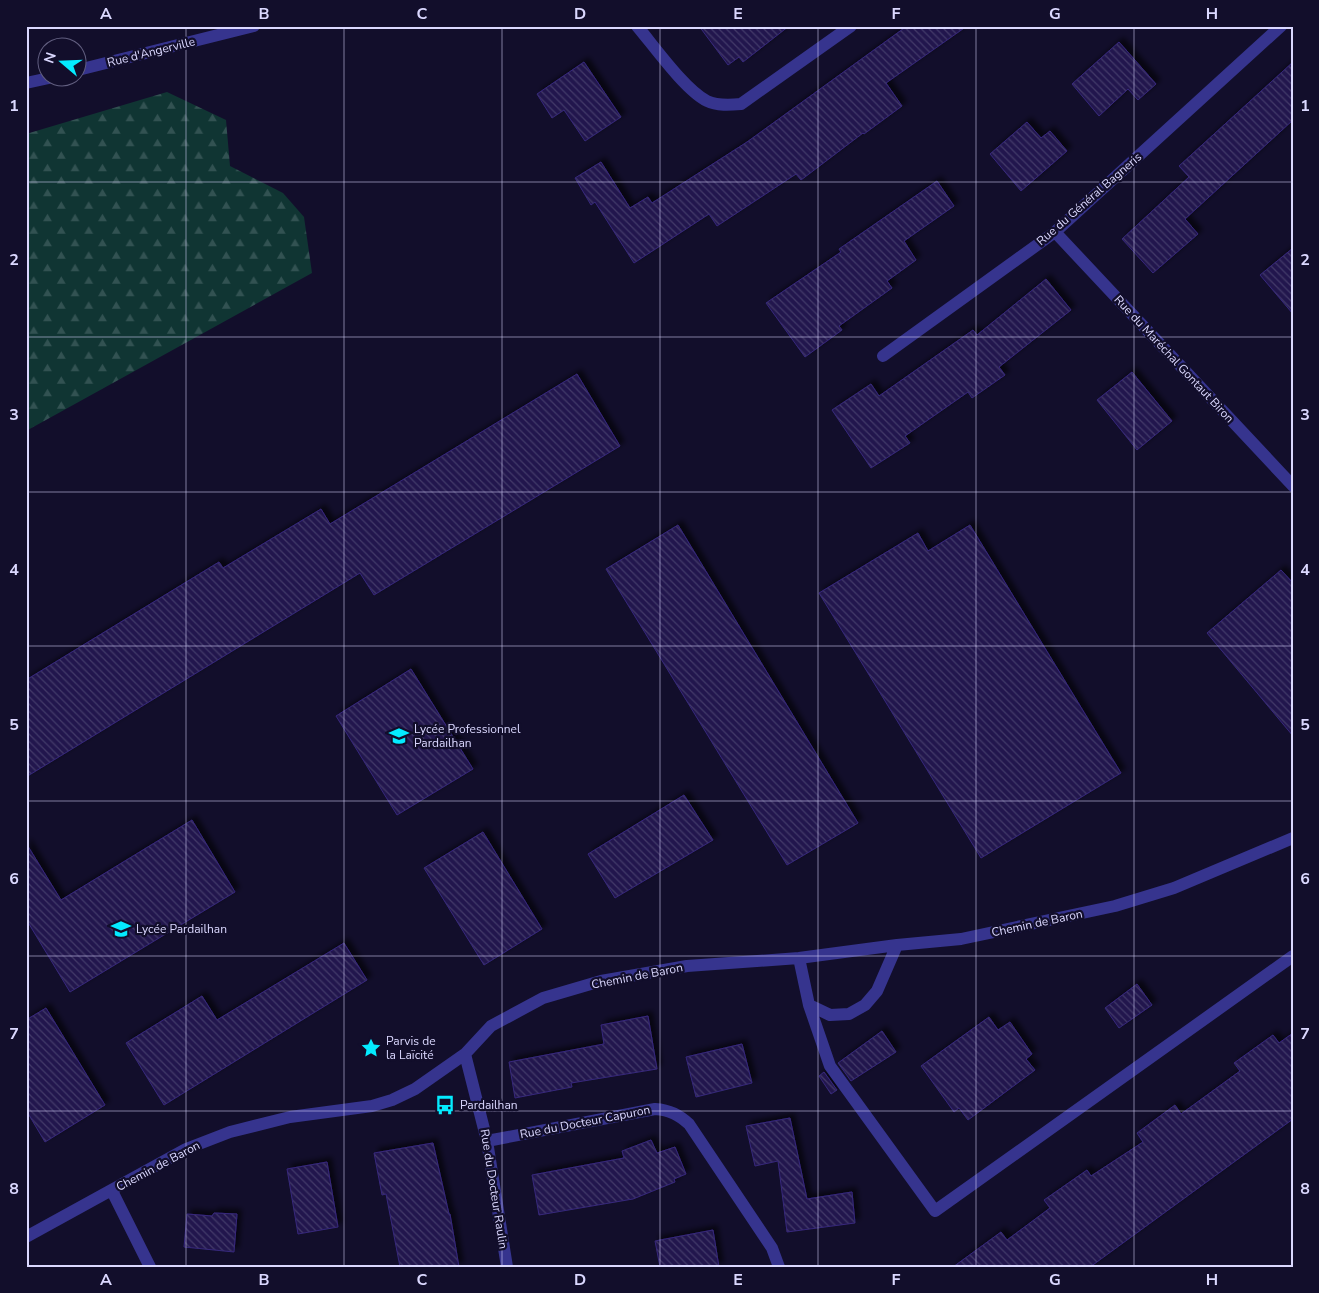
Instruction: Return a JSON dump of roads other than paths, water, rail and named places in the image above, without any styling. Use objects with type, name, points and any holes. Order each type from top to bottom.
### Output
[{"type":"street","name":"Rue d'Angerville","points":[[88,68],[254,26]]},
{"type":"street","points":[[637,26],[692,91],[708,102],[727,106],[742,104],[851,26]]},
{"type":"street","name":"Rue du Général Bagneris","points":[[883,356],[1055,232],[1281,26]]},
{"type":"street","name":"Rue du Maréchal Gontaut Biron","points":[[1055,232],[1293,486]]},
{"type":"street","name":"Chemin de Baron","points":[[26,1236],[186,1149],[230,1132],[290,1117],[372,1106],[392,1100],[415,1088],[465,1054],[490,1026],[543,998],[601,981],[687,966],[799,958],[897,945],[961,940],[1114,906],[1174,888],[1293,838]]},
{"type":"street","points":[[809,1005],[830,1015],[849,1014],[865,1006],[877,991],[897,945]]},
{"type":"street","points":[[799,958],[809,1005],[830,1066],[935,1211],[1293,956]]},
{"type":"street","name":"Rue du Docteur Raulin","points":[[465,1054],[487,1141],[507,1267]]},
{"type":"street","name":"Rue du Docteur Capuron","points":[[487,1141],[656,1109],[668,1110],[681,1116],[689,1124],[772,1248],[779,1267]]},
{"type":"street","points":[[112,1190],[150,1267]]},
{"type":"place","name":"Lycée Professionnel Pardailhan","points":[[399,736]]},
{"type":"place","name":"Lycée Pardailhan","points":[[121,929]]},
{"type":"place","name":"Parvis de la Laïcité","points":[[371,1048]]},
{"type":"place","name":"Pardailhan","points":[[445,1105]]}]
